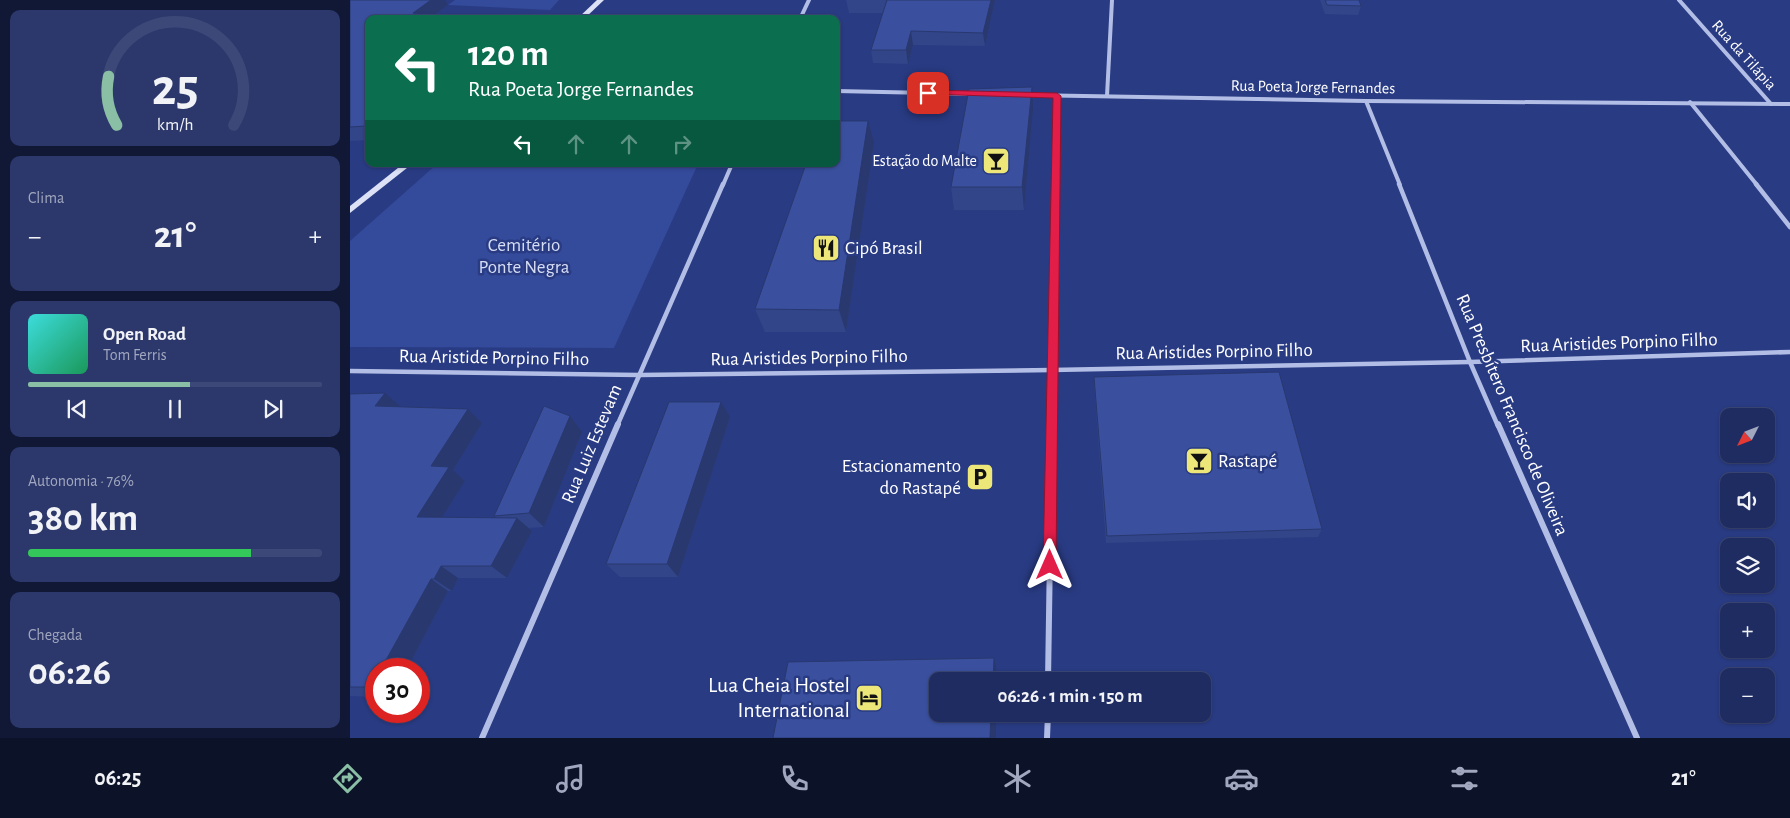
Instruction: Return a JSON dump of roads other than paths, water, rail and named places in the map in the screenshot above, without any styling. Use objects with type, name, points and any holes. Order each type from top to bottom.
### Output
[{"type":"main road","points":[[584,15],[601,0]]},
{"type":"main road","points":[[350,210],[404,167]]},
{"type":"street","points":[[802,15],[809,0]]},
{"type":"street","points":[[1107,96],[1112,0]]},
{"type":"street","name":"Rua da Tilápia","points":[[1679,0],[1771,104]]},
{"type":"street","points":[[840,90],[980,94]]},
{"type":"street","name":"Rua Poeta Jorge Fernandes","points":[[1019,95],[1366,101],[1790,104]]},
{"type":"street","points":[[1048,672],[1057,96]]},
{"type":"street","name":"Rua Presbítero Francisco de Oliveira","points":[[1366,101],[1470,362],[1637,738]]},
{"type":"street","points":[[1690,102],[1790,227]]},
{"type":"street","name":"Rua Luiz Estevam","points":[[482,738],[638,375],[731,167]]},
{"type":"street","name":"Rua Aristides Porpino Filho","points":[[638,375],[1470,362],[1790,352]]},
{"type":"street","name":"Rua Aristide Porpino Filho","points":[[350,371],[638,375]]},
{"type":"street","points":[[1048,722],[1048,738]]},
{"type":"place","name":"Estação do Malte","points":[[996,161]]},
{"type":"place","name":"Cipó Brasil","points":[[826,248]]},
{"type":"place","name":"Rastapé","points":[[1199,461]]},
{"type":"place","name":"Estacionamento do Rastapé","points":[[980,477]]},
{"type":"place","name":"Lua Cheia Hostel International","points":[[869,698]]},
{"type":"park label","name":"Cemitério Ponte Negra","points":[[524,256]]}]
